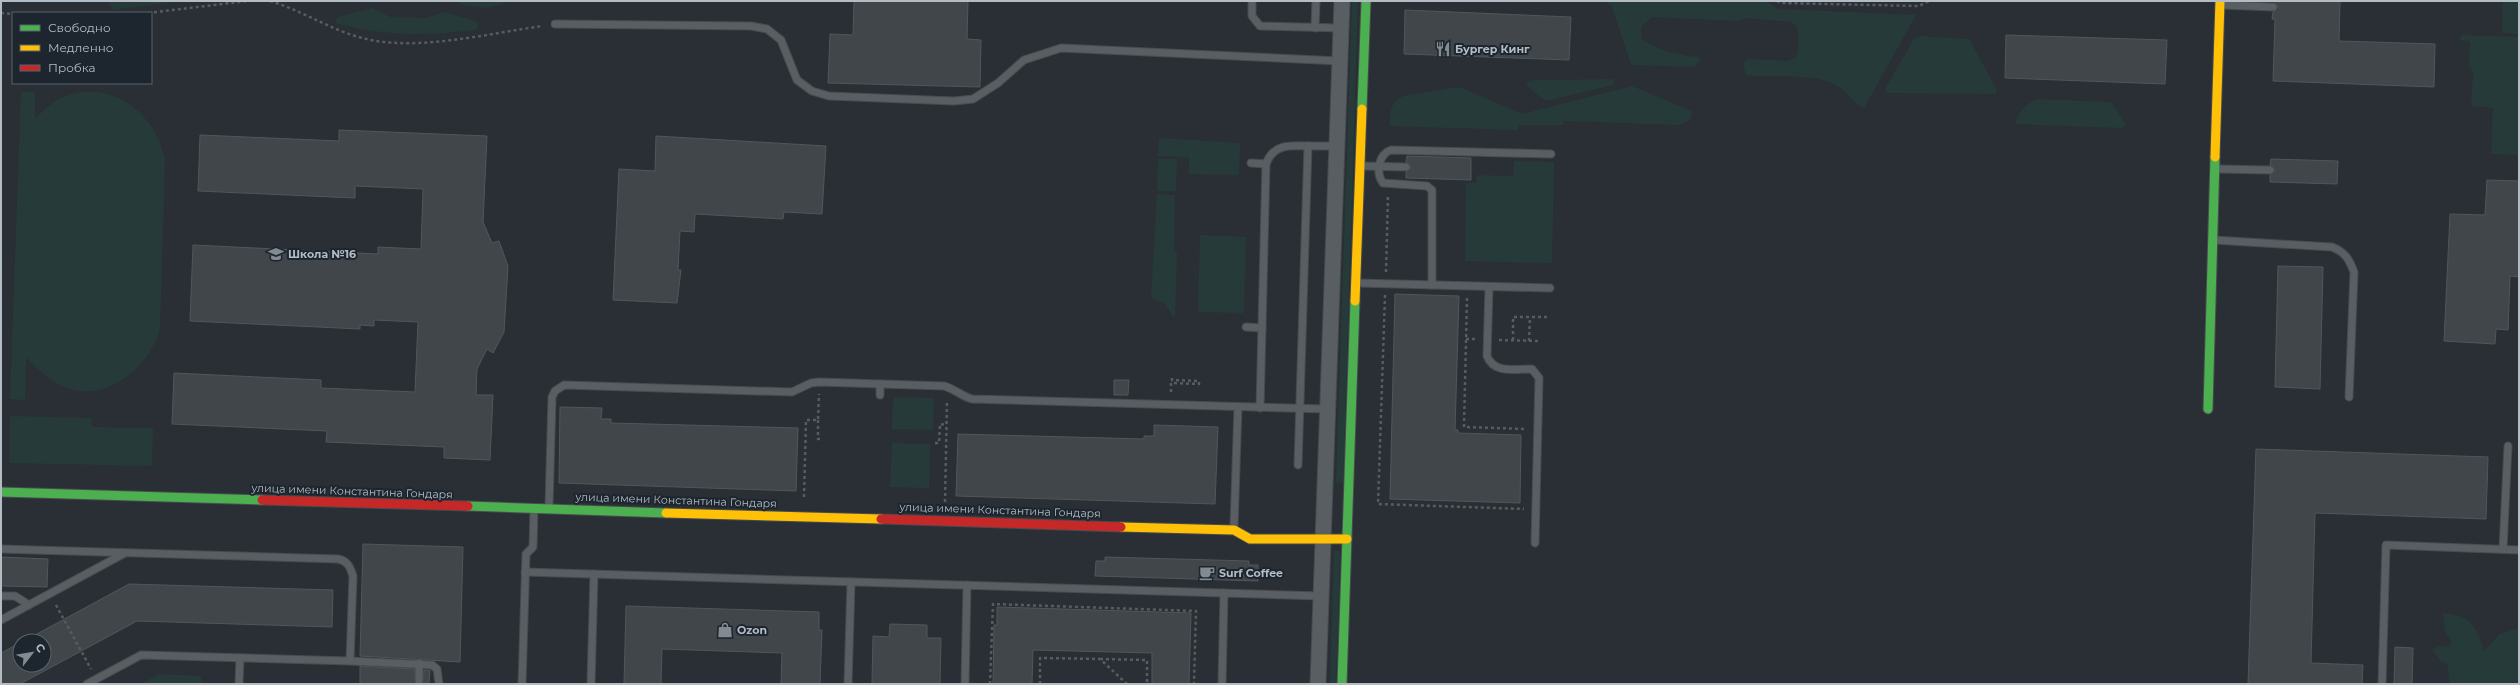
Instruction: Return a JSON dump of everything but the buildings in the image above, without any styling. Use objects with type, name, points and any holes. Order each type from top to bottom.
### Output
[{"type":"street","points":[[1318,684],[1342,1]]},
{"type":"street","points":[[1342,684],[1366,1]]},
{"type":"street","points":[[2208,409],[2220,3]]},
{"type":"street","name":"улица имени Константина Гондаря","points":[[1,492],[1234,530],[1243,537],[1250,539],[1347,539]]},
{"type":"lane","points":[[1252,1],[1252,16],[1260,26],[1341,28]]},
{"type":"lane","points":[[1315,28],[1316,1]]},
{"type":"lane","points":[[2220,3],[2273,7]]},
{"type":"lane","points":[[555,24],[751,26],[767,29],[780,40],[797,80],[812,91],[829,96],[954,101],[973,99],[998,83],[1024,60],[1061,48],[1340,61]]},
{"type":"lane","points":[[1260,408],[1266,164],[1269,155],[1286,145],[1337,146]]},
{"type":"lane","points":[[1298,465],[1308,146]]},
{"type":"lane","points":[[1432,286],[1432,190],[1427,186],[1388,185],[1380,179],[1380,157],[1391,150],[1551,154]]},
{"type":"lane","points":[[1251,163],[1266,164]]},
{"type":"lane","points":[[1361,166],[1406,167]]},
{"type":"lane","points":[[2215,169],[2270,170]]},
{"type":"lane","points":[[2213,240],[2332,247],[2343,252],[2350,261],[2354,272],[2349,397]]},
{"type":"lane","points":[[1356,283],[1550,288]]},
{"type":"lane","points":[[1488,287],[1487,356],[1492,365],[1497,368],[1532,369],[1539,378],[1535,543]]},
{"type":"lane","points":[[1246,327],[1262,328]]},
{"type":"lane","points":[[549,508],[552,397],[559,387],[792,392],[811,383],[819,382],[948,387],[972,399],[1327,409]]},
{"type":"lane","points":[[880,384],[880,395]]},
{"type":"lane","points":[[1234,530],[1238,407]]},
{"type":"lane","points":[[2503,549],[2508,446]]},
{"type":"lane","points":[[522,684],[526,554],[533,547],[534,508]]},
{"type":"lane","points":[[2382,684],[2386,545],[2519,550]]},
{"type":"lane","points":[[1,549],[344,560],[350,566],[353,576],[350,661]]},
{"type":"lane","points":[[1,620],[126,553]]},
{"type":"lane","points":[[525,572],[1321,596]]},
{"type":"lane","points":[[591,684],[594,574]]},
{"type":"lane","points":[[848,684],[851,582]]},
{"type":"lane","points":[[965,684],[967,585]]},
{"type":"lane","points":[[1222,684],[1224,593]]},
{"type":"lane","points":[[1,596],[14,596],[30,605]]},
{"type":"lane","points":[[87,684],[141,655],[419,663],[432,665],[437,669],[438,684]]},
{"type":"lane","points":[[239,684],[240,658]]},
{"type":"lane","points":[[419,663],[419,680]]},
{"type":"path","points":[[152,13],[247,1]]},
{"type":"path","points":[[270,1],[330,28],[376,41],[426,42],[555,24]]},
{"type":"path","points":[[1777,1],[1781,3],[1919,6],[1929,1]]},
{"type":"path","points":[[1,13],[12,14]]},
{"type":"path","points":[[1388,185],[1378,504],[1524,509],[1524,502]]},
{"type":"path","points":[[1467,293],[1464,427],[1526,429],[1526,436]]},
{"type":"path","points":[[1513,340],[1513,317],[1547,318]]},
{"type":"path","points":[[1530,317],[1530,341]]},
{"type":"path","points":[[1466,339],[1540,341]]},
{"type":"path","points":[[1172,378],[1172,380],[1199,381],[1199,384],[1172,383]]},
{"type":"path","points":[[819,382],[818,439],[821,439]]},
{"type":"path","points":[[944,521],[948,387]]},
{"type":"path","points":[[804,516],[806,420],[818,420]]},
{"type":"path","points":[[935,443],[939,443],[940,424],[947,425]]},
{"type":"path","points":[[50,594],[96,679]]},
{"type":"path","points":[[990,684],[993,604],[1196,611],[1194,684]]},
{"type":"path","points":[[1040,684],[1040,658],[1147,660],[1147,684]]},
{"type":"path","points":[[1100,659],[1127,684]]},
{"type":"shaded area","points":[[110,1],[182,1],[113,10],[109,3]]},
{"type":"shaded area","points":[[460,1],[512,1],[487,8],[458,4]]},
{"type":"shaded area","points":[[1352,1],[1358,1],[1343,483],[1336,482]]},
{"type":"shaded area","points":[[1608,1],[1766,1],[1778,9],[1916,15],[1864,108],[1837,86],[1823,80],[1801,77],[1746,75],[1743,64],[1747,59],[1788,61],[1795,58],[1798,52],[1798,29],[1792,22],[1745,18],[1739,21],[1652,17],[1641,27],[1641,38],[1660,49],[1676,54],[1699,57],[1700,60],[1695,67],[1631,65],[1611,4],[1607,4]]},
{"type":"shaded area","points":[[2503,1],[2519,1],[2519,34],[2502,33]]},
{"type":"shaded area","points":[[372,8],[390,17],[425,18],[445,12],[478,22],[477,29],[458,32],[406,34],[372,31],[335,23],[337,17]]},
{"type":"shaded area","points":[[2461,35],[2519,37],[2519,155],[2491,154],[2493,108],[2471,106],[2473,73],[2469,66],[2470,41],[2460,40]]},
{"type":"shaded area","points":[[1920,36],[1969,39],[1997,90],[1995,94],[1887,93],[1885,89],[1914,39]]},
{"type":"shaded area","points":[[1614,79],[1614,85],[1549,100],[1544,100],[1526,85],[1529,81],[1534,80]]},
{"type":"shaded area","points":[[1632,86],[1691,111],[1691,118],[1679,125],[1564,121],[1563,125],[1519,125],[1518,130],[1390,126],[1391,109],[1395,102],[1403,96],[1459,87],[1522,114]]},
{"type":"shaded area","points":[[21,92],[35,92],[35,119],[50,105],[61,98],[79,93],[96,92],[113,96],[128,103],[141,114],[152,127],[160,143],[165,160],[160,328],[148,355],[138,367],[127,377],[114,385],[100,390],[85,391],[70,389],[63,386],[51,380],[26,357],[25,400],[10,399]]},
{"type":"shaded area","points":[[2037,99],[2111,102],[2126,124],[2123,128],[2015,124],[2023,109]]},
{"type":"shaded area","points":[[1159,138],[1240,143],[1239,175],[1189,174],[1189,157],[1158,156]]},
{"type":"shaded area","points":[[1158,159],[1177,159],[1176,191],[1157,191]]},
{"type":"shaded area","points":[[1514,161],[1554,162],[1552,263],[1465,261],[1466,183],[1476,183],[1477,175],[1513,176]]},
{"type":"shaded area","points":[[1157,194],[1175,195],[1174,251],[1177,252],[1175,319],[1165,304],[1151,298]]},
{"type":"shaded area","points":[[1200,235],[1246,237],[1244,313],[1198,312]]},
{"type":"shaded area","points":[[893,397],[934,398],[933,430],[892,429]]},
{"type":"shaded area","points":[[10,416],[91,418],[92,427],[153,428],[152,466],[9,463]]},
{"type":"shaded area","points":[[892,443],[930,444],[929,488],[890,487]]},
{"type":"shaded area","points":[[1334,550],[1340,551],[1336,684],[1330,684]]},
{"type":"shaded area","points":[[2443,613],[2452,614],[2466,619],[2471,623],[2475,628],[2484,651],[2500,634],[2519,628],[2519,684],[2450,684],[2447,664],[2441,661],[2432,650],[2439,646],[2448,647],[2452,642],[2445,631]]},
{"type":"shaded area","points":[[159,674],[201,676],[201,684],[141,684]]},
{"type":"traffic: fast","points":[[1362,109],[1366,1]]},
{"type":"traffic: fast","points":[[2208,409],[2215,157]]},
{"type":"traffic: fast","points":[[1342,684],[1355,301]]},
{"type":"traffic: fast","points":[[1,492],[262,500]]},
{"type":"traffic: fast","points":[[468,506],[666,513]]},
{"type":"traffic: slow","points":[[2215,157],[2220,1]]},
{"type":"traffic: slow","points":[[1355,301],[1362,109]]},
{"type":"traffic: slow","points":[[666,513],[881,519]]},
{"type":"traffic: slow","points":[[1121,527],[1234,530],[1250,539],[1347,539]]},
{"type":"traffic: jam","points":[[262,500],[468,506]]},
{"type":"traffic: jam","points":[[881,519],[1121,527]]},
{"type":"place","name":"Бургер Кинг","points":[[1443,49]]},
{"type":"place","name":"Школа №16","points":[[276,254]]},
{"type":"place","name":"Surf Coffee","points":[[1207,573]]},
{"type":"place","name":"Ozon","points":[[725,630]]}]
